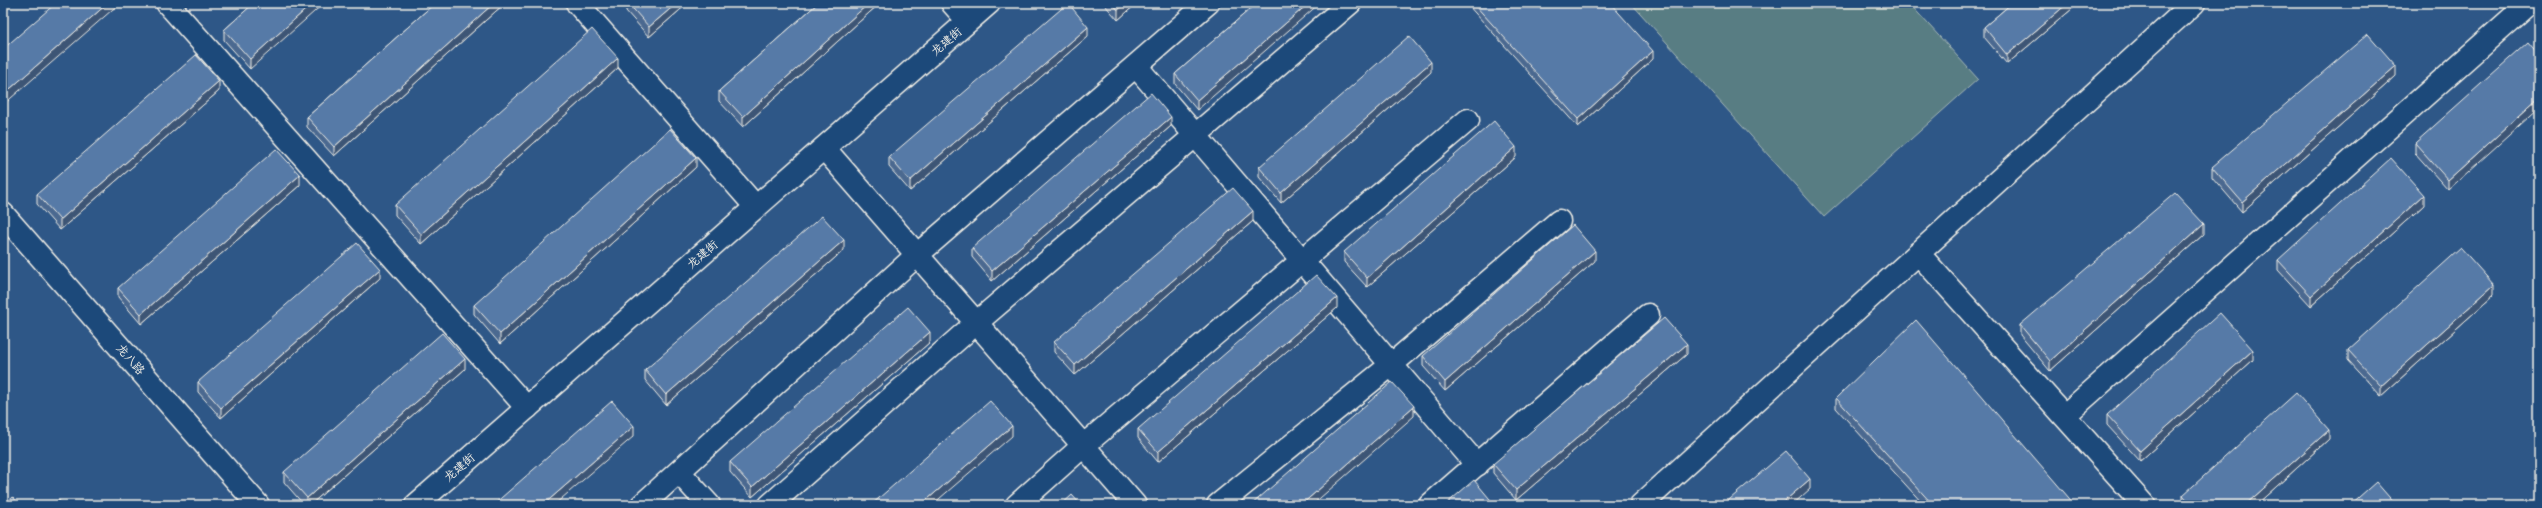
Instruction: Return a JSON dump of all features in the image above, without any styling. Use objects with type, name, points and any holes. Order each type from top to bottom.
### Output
[{"type":"street","points":[[167,3],[527,408]]},
{"type":"street","points":[[578,3],[756,207]]},
{"type":"street","points":[[952,3],[968,21]]},
{"type":"street","name":"龙建街","points":[[416,505],[989,3]]},
{"type":"street","points":[[642,505],[917,255],[1208,3]]},
{"type":"street","points":[[770,505],[976,323],[1350,3]]},
{"type":"street","points":[[1641,505],[2194,3]]},
{"type":"street","points":[[2064,416],[2529,3]]},
{"type":"street","points":[[1136,66],[1477,465]]},
{"type":"street","points":[[1017,505],[1083,446],[1468,120]]},
{"type":"street","points":[[824,148],[1135,505]]},
{"type":"street","name":"龙八路","points":[[3,214],[258,505]]},
{"type":"street","points":[[1218,505],[1391,365],[1559,221]]},
{"type":"street","points":[[1918,253],[2144,505]]},
{"type":"street","points":[[1430,505],[1648,315]]},
{"type":"street","points":[[679,472],[708,505]]},
{"type":"green space","points":[[1631,3],[1909,3],[1978,79],[1824,217]]},
{"type":"building","points":[[56,3],[108,3],[3,95],[3,49]]},
{"type":"building","points":[[254,3],[313,3],[250,59],[224,30]]},
{"type":"building","points":[[435,3],[494,3],[334,147],[307,117]]},
{"type":"building","points":[[628,3],[677,3],[649,27]]},
{"type":"building","points":[[818,3],[869,3],[743,117],[719,91]]},
{"type":"building","points":[[1068,3],[1088,27],[910,181],[889,157]]},
{"type":"building","points":[[1112,3],[1126,3],[1118,10]]},
{"type":"building","points":[[1257,3],[1309,3],[1197,100],[1175,74]]},
{"type":"building","points":[[1473,3],[1610,3],[1653,51],[1578,119]]},
{"type":"building","points":[[2012,3],[2068,3],[2007,55],[1984,27]]},
{"type":"building","points":[[592,29],[618,58],[421,234],[395,205]]},
{"type":"building","points":[[2368,34],[2396,66],[2242,202],[2212,167]]},
{"type":"building","points":[[1409,36],[1431,62],[1281,193],[1259,167]]},
{"type":"building","points":[[2528,42],[2539,55],[2539,98],[2448,180],[2415,143]]},
{"type":"building","points":[[196,55],[219,81],[60,220],[37,194]]},
{"type":"building","points":[[1151,93],[1171,117],[992,271],[972,248]]},
{"type":"building","points":[[1494,121],[1516,147],[1367,278],[1344,252]]},
{"type":"building","points":[[670,129],[696,158],[500,334],[474,305]]},
{"type":"building","points":[[276,149],[300,175],[141,314],[118,288]]},
{"type":"building","points":[[2391,158],[2424,195],[2311,296],[2278,260]]},
{"type":"building","points":[[1233,188],[1253,211],[1075,365],[1054,342]]},
{"type":"building","points":[[2175,193],[2204,224],[2050,361],[2020,325]]},
{"type":"building","points":[[822,216],[844,240],[666,395],[645,370]]},
{"type":"building","points":[[1573,225],[1595,251],[1445,382],[1423,356]]},
{"type":"building","points":[[357,243],[380,269],[221,408],[198,382]]},
{"type":"building","points":[[2461,248],[2494,285],[2381,386],[2348,350]]},
{"type":"building","points":[[1316,275],[1337,298],[1158,452],[1138,429]]},
{"type":"building","points":[[908,307],[930,332],[752,487],[730,462]]},
{"type":"building","points":[[2220,313],[2253,350],[2140,451],[2107,415]]},
{"type":"building","points":[[1664,318],[1687,344],[1516,490],[1493,464]]},
{"type":"building","points":[[1916,320],[2075,505],[1933,505],[1836,398]]},
{"type":"building","points":[[442,333],[465,359],[307,498],[284,472]]},
{"type":"building","points":[[1392,382],[1414,406],[1301,505],[1251,505]]},
{"type":"building","points":[[2296,393],[2329,430],[2245,505],[2192,505],[2183,495]]},
{"type":"building","points":[[612,401],[634,426],[543,505],[493,505]]},
{"type":"building","points":[[990,401],[1012,426],[921,505],[871,505]]},
{"type":"building","points":[[1786,451],[1810,479],[1780,505],[1723,505]]},
{"type":"building","points":[[1474,480],[1494,504],[1445,505]]},
{"type":"building","points":[[2376,482],[2396,505],[2350,505]]},
{"type":"building","points":[[1072,495],[1081,505],[1061,505]]},
{"type":"building","points":[[13,497],[20,505],[4,505]]},
{"type":"building","points":[[59,500],[64,505],[54,505]]},
{"type":"building","points":[[696,501],[700,505],[691,505]]}]
